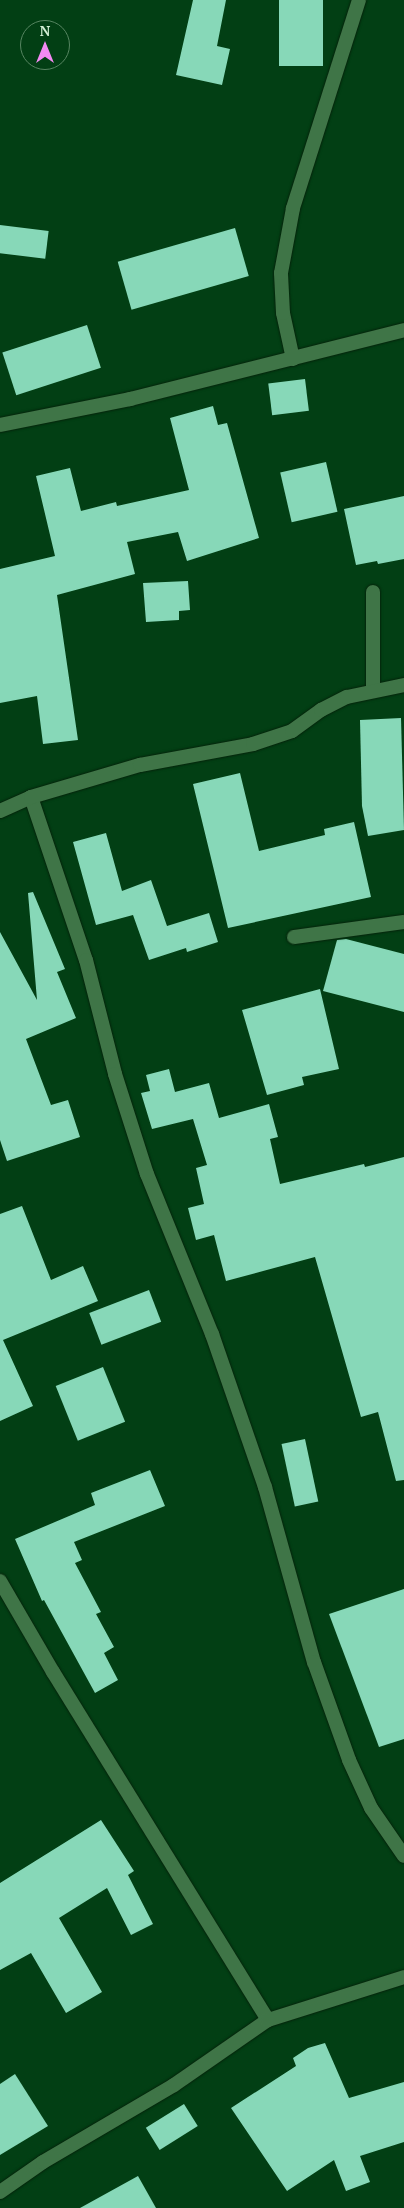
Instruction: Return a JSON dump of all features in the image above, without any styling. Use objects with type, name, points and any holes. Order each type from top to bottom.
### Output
[{"type":"street","points":[[293,359],[283,313],[281,273],[293,208],[359,0]]},
{"type":"street","points":[[0,425],[130,399],[404,330]]},
{"type":"street","points":[[373,592],[373,691]]},
{"type":"street","points":[[0,811],[31,797],[140,765],[253,744],[292,730],[321,710],[347,697],[404,685]]},
{"type":"street","points":[[31,797],[86,960],[115,1074],[147,1174],[212,1334],[265,1486],[314,1662],[349,1760],[371,1808],[404,1856]]},
{"type":"street","points":[[294,937],[404,922]]},
{"type":"street","points":[[0,1581],[53,1672],[268,2020]]},
{"type":"street","points":[[0,2192],[43,2162],[174,2085],[268,2020],[404,1977]]},
{"type":"building","points":[[193,0],[226,0],[217,46],[230,49],[222,85],[176,75]]},
{"type":"building","points":[[279,0],[323,0],[323,66],[279,66]]},
{"type":"building","points":[[0,225],[49,231],[45,259],[0,253]]},
{"type":"building","points":[[235,228],[249,276],[132,310],[118,262]]},
{"type":"building","points":[[87,325],[101,368],[16,395],[2,353]]},
{"type":"building","points":[[305,379],[309,411],[272,415],[268,384]]},
{"type":"building","points":[[213,406],[218,425],[227,423],[259,538],[187,561],[178,532],[127,542],[135,574],[57,595],[78,740],[43,744],[37,696],[0,703],[0,569],[55,556],[36,476],[70,468],[81,511],[116,502],[117,506],[189,490],[170,418]]},
{"type":"building","points":[[326,462],[337,512],[292,522],[280,473]]},
{"type":"building","points":[[404,496],[404,559],[378,564],[377,561],[356,565],[344,509]]},
{"type":"building","points":[[188,581],[190,610],[179,611],[179,620],[146,622],[143,583]]},
{"type":"building","points":[[401,718],[404,830],[368,836],[362,806],[360,720]]},
{"type":"building","points":[[240,773],[259,851],[325,835],[324,829],[354,822],[371,897],[228,928],[193,784]]},
{"type":"building","points":[[106,833],[122,891],[151,880],[167,926],[209,913],[218,942],[187,952],[186,948],[149,960],[133,915],[96,925],[73,842]]},
{"type":"building","points":[[33,892],[65,969],[57,972],[76,1018],[26,1039],[51,1105],[68,1100],[80,1137],[7,1161],[0,1140],[0,932],[37,1000],[28,893]]},
{"type":"building","points":[[346,939],[404,954],[404,1012],[323,991],[337,940]]},
{"type":"building","points":[[320,989],[339,1069],[302,1077],[304,1085],[267,1095],[242,1010]]},
{"type":"building","points":[[169,1069],[175,1092],[209,1083],[219,1118],[269,1104],[278,1137],[270,1139],[280,1184],[364,1164],[365,1167],[404,1157],[404,1480],[396,1481],[378,1412],[361,1417],[315,1257],[226,1281],[214,1235],[196,1240],[188,1208],[204,1204],[196,1168],[207,1165],[193,1119],[152,1129],[141,1093],[150,1091],[146,1075]]},
{"type":"building","points":[[22,1206],[51,1280],[83,1266],[98,1301],[3,1340],[33,1406],[0,1421],[0,1214]]},
{"type":"building","points":[[149,1290],[161,1322],[101,1345],[89,1313]]},
{"type":"building","points":[[103,1367],[125,1422],[78,1441],[56,1386]]},
{"type":"building","points":[[305,1439],[318,1502],[295,1507],[282,1444]]},
{"type":"building","points":[[150,1470],[165,1506],[74,1542],[82,1560],[75,1563],[101,1612],[96,1614],[114,1647],[104,1653],[118,1680],[95,1693],[44,1600],[42,1601],[15,1539],[95,1505],[91,1493]]},
{"type":"building","points":[[404,1589],[404,1739],[379,1747],[329,1614]]},
{"type":"building","points":[[101,1820],[134,1871],[128,1875],[153,1924],[131,1935],[107,1888],[59,1918],[102,1992],[66,2013],[31,1953],[0,1970],[0,1883]]},
{"type":"building","points":[[325,2043],[349,2098],[404,2082],[404,2142],[360,2156],[370,2182],[346,2191],[334,2160],[287,2191],[231,2108],[296,2066],[293,2058],[308,2048]]},
{"type":"building","points":[[15,2074],[48,2126],[0,2155],[0,2084]]},
{"type":"building","points":[[184,2104],[198,2126],[160,2150],[146,2128]]},
{"type":"building","points":[[138,2176],[156,2208],[80,2208]]}]
